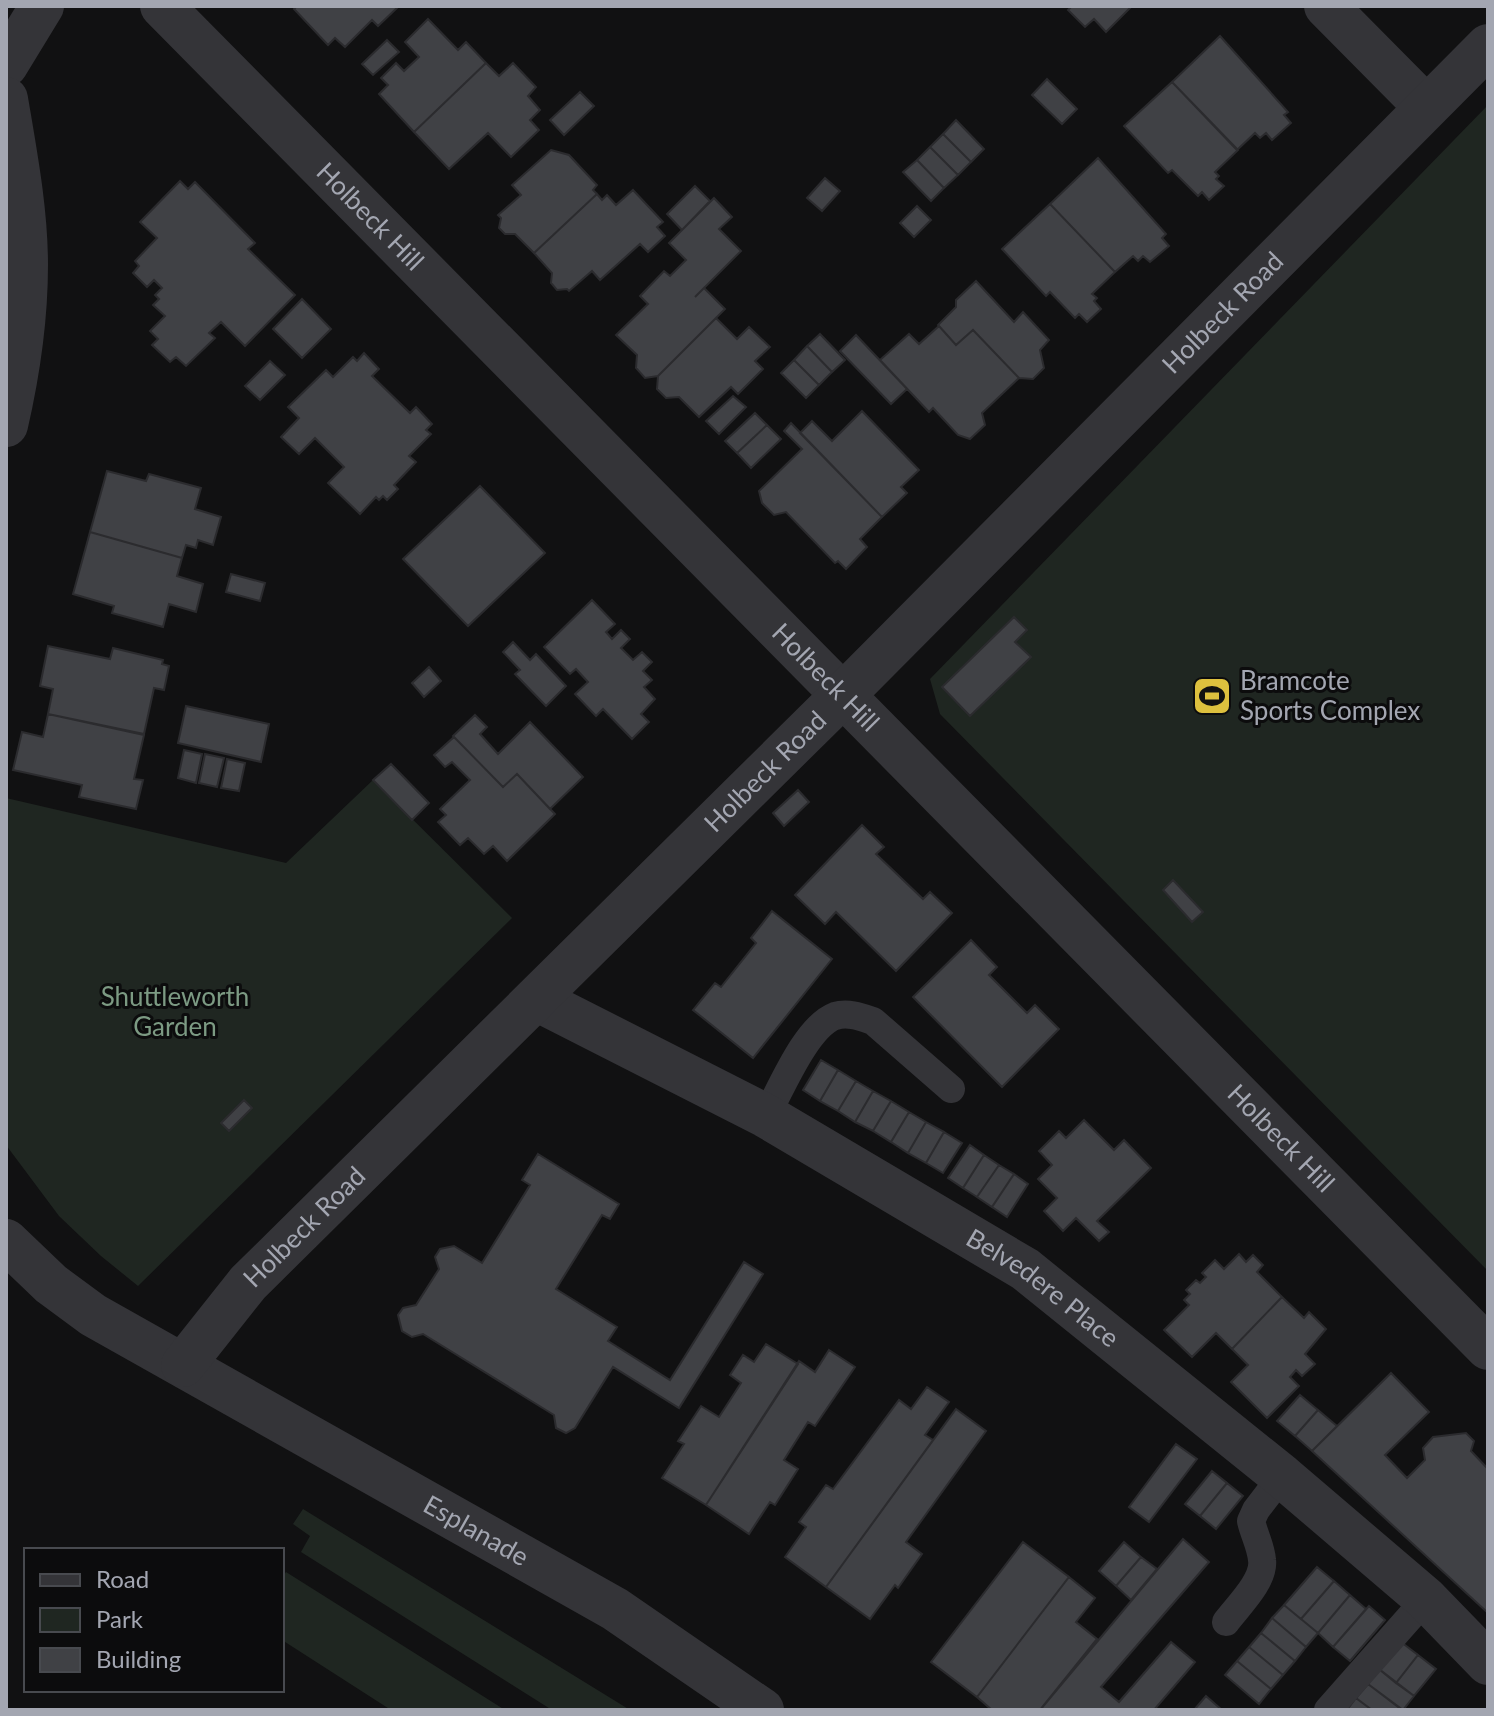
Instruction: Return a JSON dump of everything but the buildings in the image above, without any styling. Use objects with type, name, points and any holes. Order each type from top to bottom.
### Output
[{"type":"street","points":[[6,65],[42,6]]},
{"type":"street","name":"Holbeck Hill","points":[[162,6],[1488,1348]]},
{"type":"street","points":[[1326,6],[1426,107]]},
{"type":"street","name":"Holbeck Road","points":[[183,1365],[248,1283],[844,694],[1488,46]]},
{"type":"street","points":[[6,99],[17,165],[26,264],[18,372],[6,425]]},
{"type":"street","name":"Belvedere Place","points":[[536,999],[766,1116],[1025,1269],[1282,1476],[1426,1599],[1488,1663]]},
{"type":"street","name":"Esplanade","points":[[6,1241],[51,1284],[93,1315],[615,1609],[762,1710]]},
{"type":"lane","points":[[766,1116],[809,1039],[825,1022],[838,1015],[857,1015],[873,1021],[951,1089]]},
{"type":"lane","points":[[1226,1622],[1260,1575],[1263,1564],[1251,1521],[1282,1476]]},
{"type":"lane","points":[[1328,1710],[1426,1599]]},
{"type":"green space","name":"Bramcote Sports Complex","points":[[1488,105],[1488,1271],[940,714],[930,679]]},
{"type":"green space","name":"Shuttleworth Garden","points":[[373,780],[512,918],[138,1286],[59,1216],[6,1145],[6,798],[286,863]]},
{"type":"green space","points":[[303,1509],[630,1710],[552,1710],[301,1552],[310,1536],[293,1524]]},
{"type":"green space","points":[[286,1572],[505,1710],[391,1710],[284,1641]]},
{"type":"place","name":"Bramcote Sports Complex","points":[[1212,696]]}]
